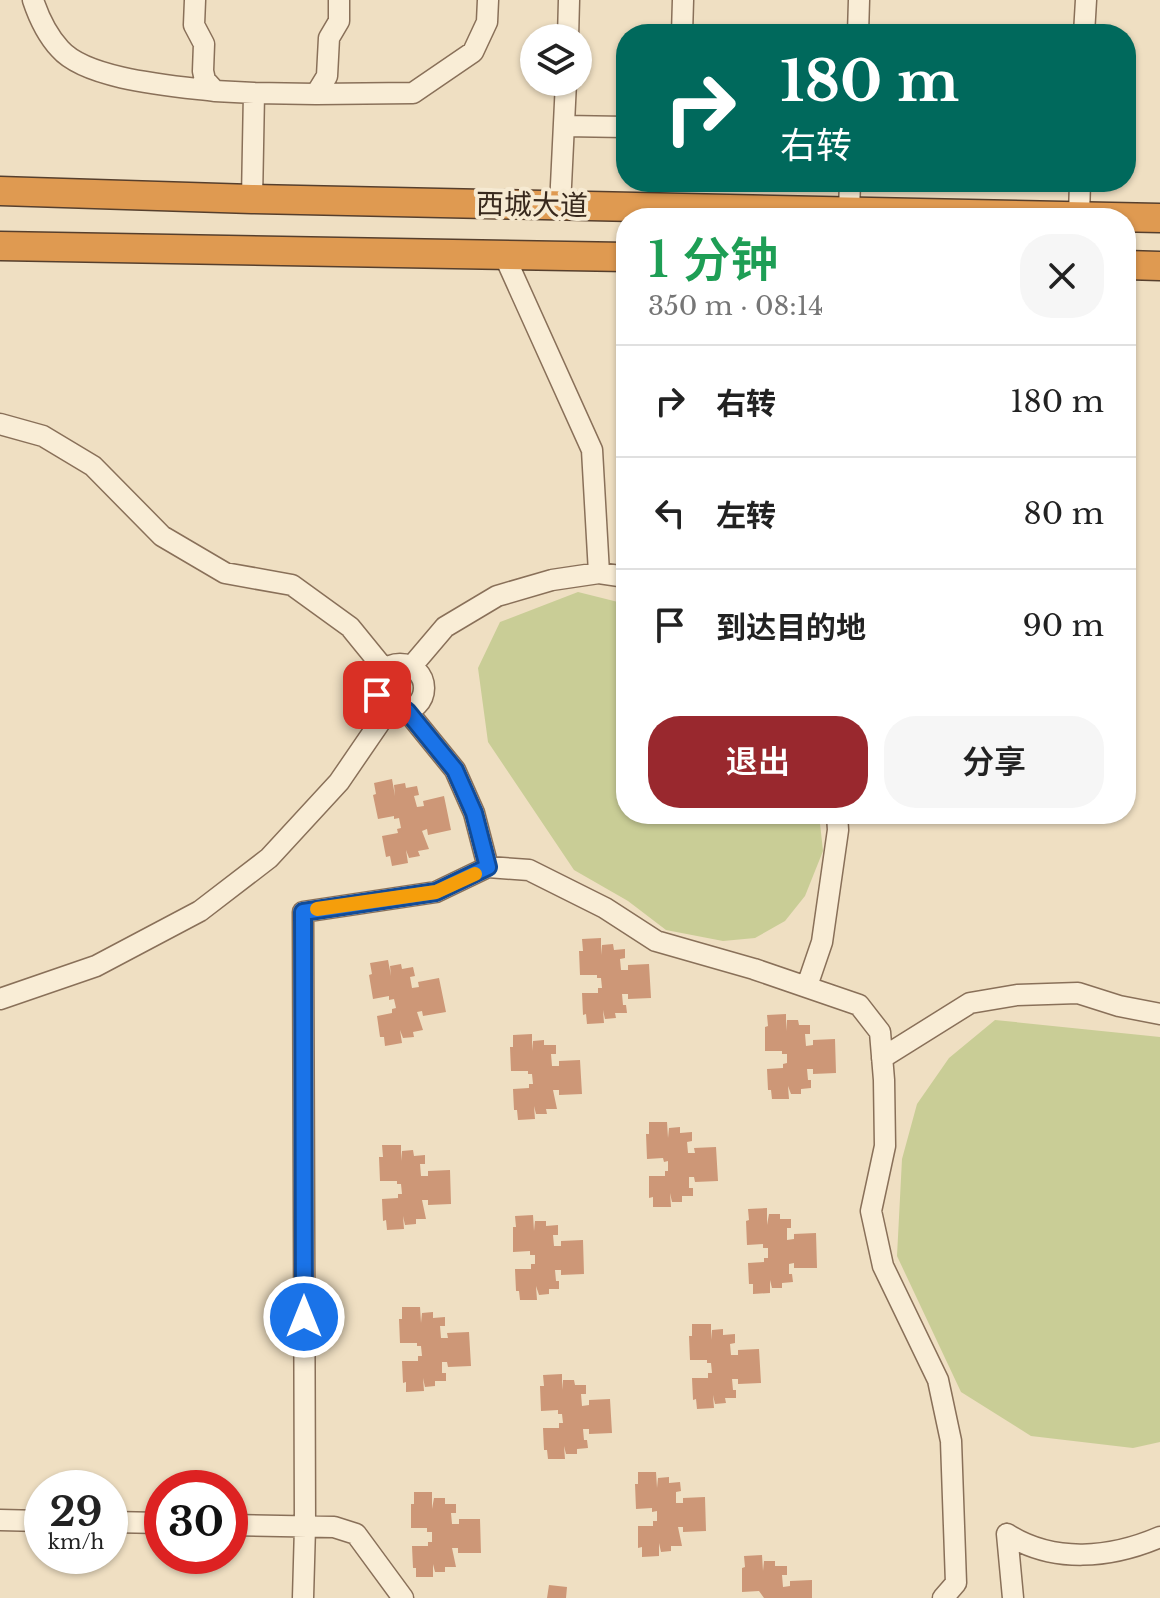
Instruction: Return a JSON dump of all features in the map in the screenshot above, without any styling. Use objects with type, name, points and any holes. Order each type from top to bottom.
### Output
[{"type":"highway","name":"西城大道","points":[[0,191],[676,208]]},
{"type":"highway","name":"西城大道","points":[[1136,217],[1160,218]]},
{"type":"highway","name":"西城大道","points":[[0,246],[616,257]]},
{"type":"highway","points":[[1136,265],[1160,266]]},
{"type":"street","points":[[33,0],[40,21],[62,51],[95,70],[143,83],[215,91],[316,94],[413,93],[473,52],[487,22],[488,0]]},
{"type":"street","points":[[195,0],[194,25],[204,44],[203,71],[205,80],[215,91]]},
{"type":"street","points":[[316,94],[327,76],[329,38],[339,21],[339,0]]},
{"type":"street","points":[[568,24],[569,0]]},
{"type":"street","points":[[682,24],[683,0]]},
{"type":"street","points":[[858,24],[859,0]]},
{"type":"street","points":[[1085,24],[1086,0]]},
{"type":"street","points":[[252,199],[254,93]]},
{"type":"street","points":[[560,206],[565,96]]},
{"type":"street","points":[[564,126],[616,127]]},
{"type":"street","points":[[504,255],[592,450],[599,573]]},
{"type":"street","points":[[0,424],[43,436],[93,466],[162,536],[225,573],[292,585],[350,627],[385,670]]},
{"type":"street","points":[[411,667],[445,627],[497,596],[552,580],[599,573],[616,576]]},
{"type":"street","points":[[0,999],[96,966],[200,911],[269,858],[339,782],[398,710],[421,699],[424,690],[418,673],[402,664],[385,670],[379,677],[377,695],[398,710],[455,770],[474,813],[488,867]]},
{"type":"street","points":[[807,986],[822,942],[838,824]]},
{"type":"street","points":[[303,1598],[303,912],[436,892],[488,867],[529,870],[605,908],[656,941],[807,986],[859,1005],[880,1032],[885,1146],[871,1211],[883,1266],[938,1380],[951,1441],[956,1583],[943,1598]]},
{"type":"street","points":[[882,1058],[970,1003],[1017,995],[1078,993],[1119,1006],[1160,1014]]},
{"type":"street","points":[[0,1520],[24,1521]]},
{"type":"street","points":[[248,1525],[334,1527],[356,1534],[403,1598]]},
{"type":"street","points":[[1012,1594],[1007,1534],[1036,1549],[1081,1555],[1132,1549],[1160,1537]]},
{"type":"green space","points":[[578,592],[616,602],[616,824],[820,824],[823,851],[805,896],[785,921],[755,938],[723,941],[666,930],[628,901],[574,870],[488,742],[478,668],[500,622]]},
{"type":"green space","points":[[995,1020],[1160,1037],[1160,1442],[1133,1448],[1031,1436],[961,1392],[897,1256],[902,1159],[917,1104],[949,1058]]},
{"type":"building","points":[[392,779],[395,796],[394,785],[405,783],[406,788],[417,786],[419,795],[414,796],[417,807],[424,806],[423,801],[444,796],[451,830],[428,835],[427,829],[422,831],[429,849],[418,851],[420,856],[409,858],[406,850],[408,863],[392,866],[390,856],[386,857],[382,836],[398,833],[397,829],[401,828],[399,818],[378,819],[373,795],[376,794],[374,783]]},
{"type":"building","points":[[601,938],[601,955],[602,945],[613,944],[614,950],[625,949],[625,958],[620,959],[621,970],[628,970],[628,965],[649,964],[651,998],[628,999],[628,994],[622,994],[627,1013],[615,1013],[616,1018],[605,1019],[603,1010],[604,1023],[587,1024],[586,1014],[583,1015],[582,993],[598,993],[598,988],[602,988],[601,978],[597,975],[580,975],[579,951],[583,951],[582,939]]},
{"type":"building","points":[[388,960],[391,976],[390,966],[401,964],[402,969],[413,967],[415,976],[410,977],[412,988],[419,987],[418,982],[439,978],[446,1012],[423,1016],[422,1011],[417,1012],[423,1030],[413,1032],[414,1037],[403,1038],[400,1030],[402,1043],[385,1046],[384,1037],[380,1037],[377,1016],[392,1013],[392,1009],[396,1008],[394,999],[389,1000],[389,996],[373,999],[369,975],[372,974],[370,963]]},
{"type":"building","points":[[786,1014],[786,1031],[787,1020],[810,1025],[810,1034],[805,1034],[806,1046],[813,1045],[813,1040],[835,1039],[836,1073],[813,1074],[813,1069],[807,1069],[811,1088],[801,1089],[801,1094],[791,1094],[788,1086],[789,1099],[772,1099],[771,1090],[768,1090],[767,1069],[783,1068],[783,1064],[787,1063],[787,1054],[765,1051],[765,1027],[768,1026],[767,1015]]},
{"type":"building","points":[[532,1034],[532,1051],[533,1041],[544,1040],[544,1045],[556,1045],[556,1054],[551,1054],[552,1066],[559,1066],[559,1061],[580,1060],[582,1094],[559,1095],[559,1090],[553,1090],[557,1109],[546,1109],[547,1114],[536,1114],[534,1106],[535,1119],[518,1120],[513,1089],[529,1088],[529,1084],[533,1084],[532,1074],[528,1071],[511,1071],[510,1047],[513,1047],[513,1035]]},
{"type":"building","points":[[649,1122],[667,1122],[668,1138],[669,1128],[680,1127],[680,1133],[692,1132],[692,1141],[687,1142],[688,1153],[695,1153],[694,1148],[716,1147],[718,1181],[695,1182],[694,1177],[689,1177],[693,1196],[682,1196],[682,1202],[672,1202],[670,1193],[671,1207],[653,1207],[653,1197],[649,1198],[649,1176],[665,1176],[668,1161],[664,1162],[663,1158],[647,1159]]},
{"type":"building","points":[[382,1145],[401,1145],[401,1161],[402,1151],[413,1150],[414,1156],[425,1155],[425,1164],[420,1164],[421,1176],[428,1176],[428,1171],[450,1170],[451,1204],[428,1205],[428,1200],[422,1200],[426,1219],[416,1219],[416,1224],[405,1225],[403,1216],[404,1229],[387,1230],[386,1220],[383,1221],[382,1199],[398,1198],[398,1194],[402,1194],[401,1184],[397,1181],[380,1181]]},
{"type":"building","points":[[767,1208],[767,1225],[769,1214],[780,1214],[780,1219],[791,1219],[787,1240],[794,1239],[794,1234],[816,1233],[817,1268],[794,1268],[794,1263],[789,1264],[793,1282],[782,1283],[782,1288],[772,1288],[770,1280],[770,1293],[753,1294],[748,1263],[764,1262],[764,1258],[768,1258],[768,1248],[763,1248],[763,1244],[747,1245],[746,1221],[749,1220],[748,1209]]},
{"type":"building","points":[[533,1215],[534,1231],[535,1221],[546,1221],[546,1226],[558,1225],[558,1235],[553,1235],[554,1246],[561,1246],[561,1241],[583,1240],[584,1274],[561,1275],[561,1270],[555,1270],[559,1289],[549,1289],[549,1294],[539,1295],[536,1286],[537,1300],[520,1300],[519,1291],[516,1291],[515,1269],[531,1269],[531,1264],[535,1264],[535,1255],[530,1255],[530,1251],[513,1252],[513,1227],[516,1227],[515,1216]]},
{"type":"building","points":[[402,1307],[420,1307],[421,1323],[422,1313],[433,1312],[433,1318],[445,1317],[445,1326],[440,1326],[441,1338],[448,1338],[447,1333],[469,1332],[471,1366],[448,1367],[447,1362],[442,1362],[446,1381],[435,1381],[435,1386],[425,1387],[423,1378],[424,1391],[406,1392],[402,1361],[418,1361],[418,1356],[422,1356],[421,1346],[417,1343],[400,1343]]},
{"type":"building","points":[[692,1324],[711,1324],[711,1340],[712,1330],[723,1329],[723,1335],[735,1334],[735,1343],[730,1344],[731,1355],[738,1355],[738,1350],[759,1349],[761,1383],[738,1384],[738,1379],[732,1379],[736,1398],[725,1398],[726,1403],[715,1404],[713,1395],[714,1408],[697,1409],[696,1399],[693,1400],[692,1378],[708,1378],[708,1373],[712,1373],[711,1363],[707,1360],[690,1360]]},
{"type":"building","points":[[562,1374],[562,1390],[563,1380],[586,1385],[586,1394],[581,1394],[582,1406],[589,1405],[589,1400],[610,1399],[612,1433],[589,1434],[589,1429],[583,1429],[588,1448],[577,1449],[577,1454],[566,1454],[564,1446],[565,1459],[548,1459],[547,1450],[544,1450],[543,1428],[559,1428],[559,1423],[563,1423],[558,1410],[541,1411],[540,1386],[544,1386],[543,1375]]},
{"type":"building","points":[[638,1472],[656,1472],[657,1488],[658,1478],[669,1477],[669,1483],[680,1482],[681,1491],[676,1492],[676,1503],[683,1503],[683,1498],[705,1497],[706,1531],[683,1532],[683,1527],[678,1527],[682,1546],[671,1546],[671,1551],[661,1552],[659,1543],[659,1556],[642,1557],[642,1547],[638,1548],[638,1526],[653,1526],[653,1521],[657,1521],[657,1511],[652,1512],[652,1508],[636,1509]]},
{"type":"building","points":[[414,1492],[432,1492],[432,1509],[434,1498],[445,1498],[445,1504],[456,1504],[456,1513],[451,1513],[452,1524],[459,1524],[459,1519],[480,1519],[481,1553],[458,1553],[458,1548],[452,1548],[456,1567],[445,1567],[445,1572],[435,1572],[433,1564],[433,1577],[416,1577],[412,1546],[428,1546],[428,1542],[432,1542],[432,1532],[427,1532],[427,1528],[411,1528]]},
{"type":"building","points":[[762,1555],[763,1571],[764,1561],[775,1561],[775,1566],[787,1566],[787,1575],[782,1575],[783,1587],[790,1586],[790,1581],[812,1580],[812,1598],[764,1598],[759,1591],[742,1592],[744,1556]]},
{"type":"building","points":[[549,1585],[567,1587],[566,1598],[547,1598]]},
{"type":"slow traffic","points":[[317,909],[436,892],[475,874]]},
{"type":"route","points":[[304,1317],[303,912],[436,892],[488,867],[474,813],[455,770],[407,711],[389,709],[377,695]]}]
